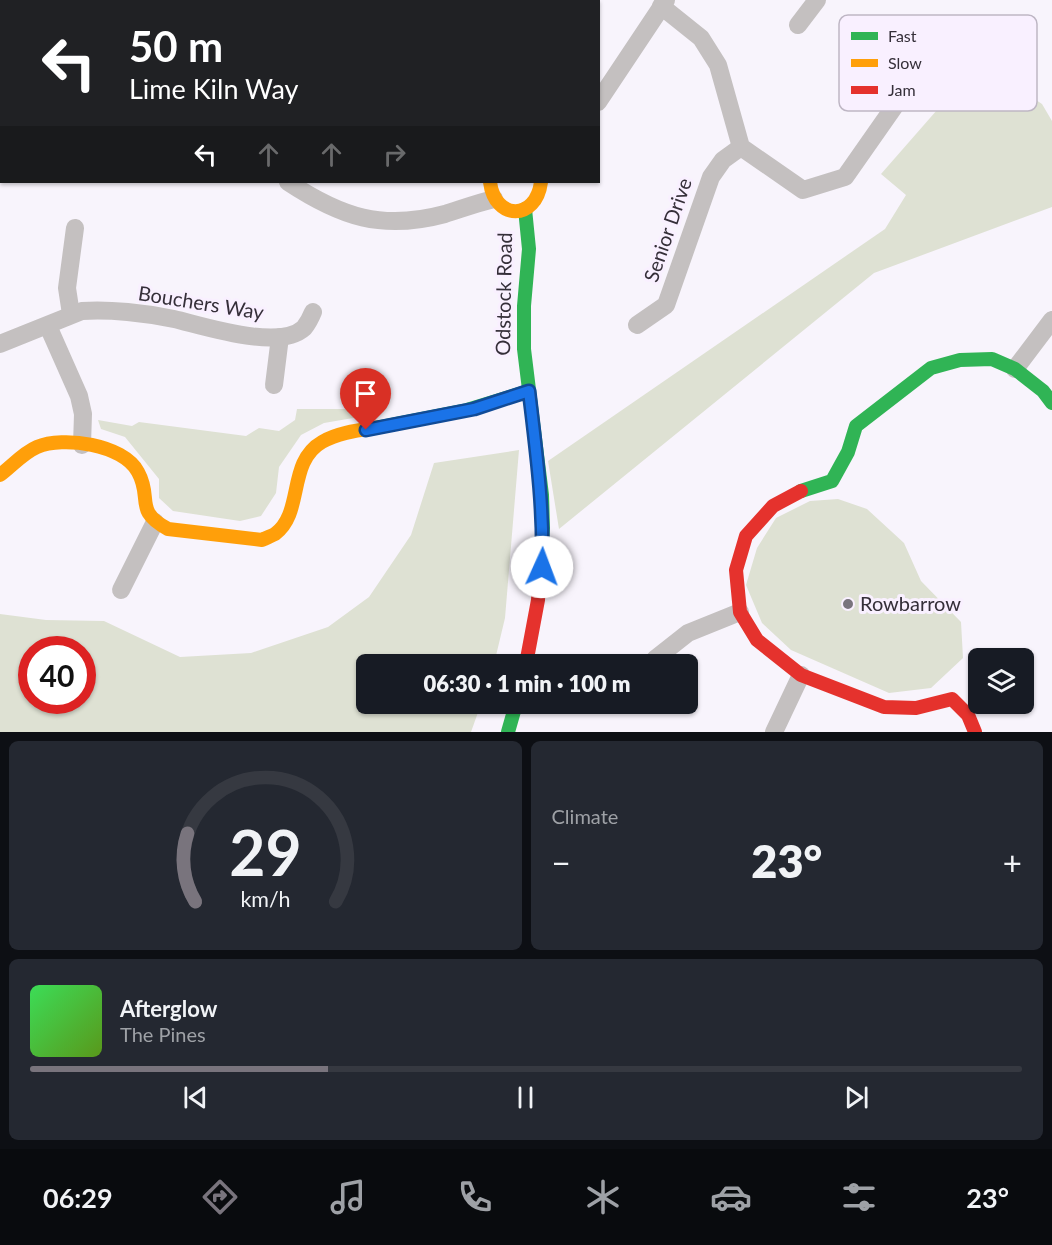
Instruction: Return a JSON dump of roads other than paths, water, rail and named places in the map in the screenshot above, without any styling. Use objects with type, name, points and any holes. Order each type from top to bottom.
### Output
[{"type":"street","points":[[798,25],[817,0]]},
{"type":"street","points":[[600,99],[664,3],[701,38],[718,65],[741,147],[803,190],[846,177],[891,111]]},
{"type":"street","name":"Senior Drive","points":[[637,326],[666,305],[711,177],[723,160],[741,147]]},
{"type":"street","points":[[290,183],[341,212],[385,221],[431,217],[492,190]]},
{"type":"street","name":"Odstock Road","points":[[492,190],[504,208],[525,209],[537,200],[541,183]]},
{"type":"street","name":"Odstock Road","points":[[525,209],[529,249],[524,306],[524,350],[542,495],[543,528],[539,589],[528,654]]},
{"type":"street","points":[[71,314],[67,288],[75,228]]},
{"type":"street","name":"Bouchers Way","points":[[0,344],[48,326],[71,314],[93,310],[174,319],[225,332],[280,337],[288,336],[304,327],[313,312]]},
{"type":"street","points":[[1015,369],[1052,320]]},
{"type":"street","points":[[48,326],[79,396],[83,414],[82,445]]},
{"type":"street","points":[[274,386],[280,337]]},
{"type":"street","points":[[975,732],[968,715],[952,699],[916,708],[885,707],[801,675],[757,640],[740,612],[736,570],[746,536],[773,506],[803,490],[832,481],[848,452],[856,426],[931,368],[960,360],[992,359],[1015,369],[1043,391],[1052,403]]},
{"type":"street","points":[[0,475],[28,452],[49,444],[82,445],[111,450],[133,465],[141,479],[146,512],[155,522],[168,529],[262,540],[276,535],[284,525],[303,463],[319,443],[344,434],[474,409],[529,391]]},
{"type":"street","points":[[121,590],[155,522]]},
{"type":"street","points":[[661,654],[688,633],[740,612]]},
{"type":"street","points":[[774,732],[801,675]]},
{"type":"street","points":[[508,732],[513,714]]},
{"type":"place","name":"Rowbarrow","points":[[848,604]]}]
